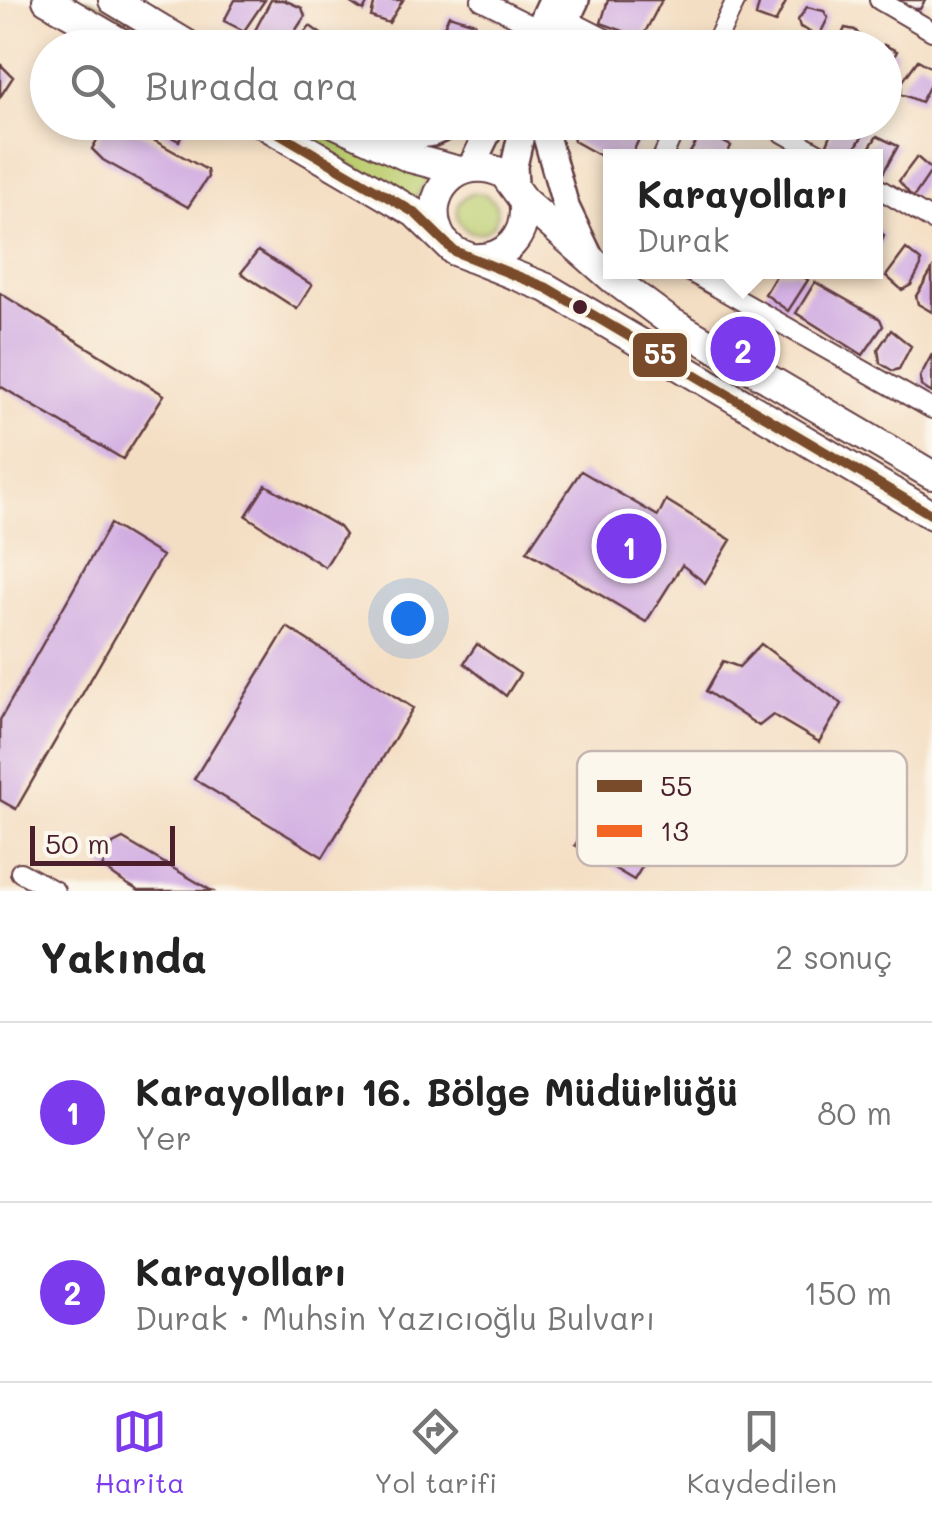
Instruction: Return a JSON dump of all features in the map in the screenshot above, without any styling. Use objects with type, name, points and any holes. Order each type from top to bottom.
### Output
[{"type":"main road","points":[[48,0],[99,30]]},
{"type":"main road","points":[[113,0],[163,30]]},
{"type":"main road","points":[[548,30],[565,6]]},
{"type":"main road","points":[[291,140],[416,212],[442,239],[469,257],[546,288],[932,515]]},
{"type":"main road","points":[[369,140],[439,168],[495,170],[603,270]]},
{"type":"main road","points":[[375,143],[392,140]]},
{"type":"main road","points":[[442,239],[435,224],[435,203],[444,184],[465,170],[483,140]]},
{"type":"main road","points":[[469,257],[495,256],[512,244],[523,226],[514,166],[520,140]]},
{"type":"main road","points":[[547,140],[566,207],[592,262]]},
{"type":"main road","points":[[614,279],[668,320],[932,475]]},
{"type":"street","points":[[481,0],[524,30]]},
{"type":"street","points":[[722,30],[736,0]]},
{"type":"street","points":[[879,0],[932,31]]},
{"type":"street","points":[[565,6],[599,30]]},
{"type":"street","points":[[883,191],[932,220]]},
{"type":"street","points":[[702,279],[932,408]]},
{"type":"street","points":[[20,872],[55,891]]},
{"type":"green space","points":[[69,0],[90,0],[144,30],[123,30]]},
{"type":"green space","points":[[309,140],[348,140],[431,175],[413,202]]},
{"type":"green space","points":[[477,193],[491,199],[497,213],[491,227],[477,233],[463,227],[457,213],[463,199]]},
{"type":"building","points":[[235,0],[265,0],[245,30],[224,21]]},
{"type":"building","points":[[271,0],[284,0],[302,8],[305,16],[296,30],[255,30]]},
{"type":"building","points":[[346,0],[369,0],[363,11]]},
{"type":"building","points":[[375,0],[403,0],[389,23],[371,17]]},
{"type":"building","points":[[608,0],[662,0],[646,30],[620,30],[601,23]]},
{"type":"building","points":[[760,0],[787,0],[775,23],[756,16]]},
{"type":"building","points":[[893,0],[925,0],[920,9],[911,9]]},
{"type":"building","points":[[807,7],[824,11],[828,18],[822,30],[806,30],[798,20]]},
{"type":"building","points":[[449,15],[475,23],[478,29],[477,30],[443,30]]},
{"type":"building","points":[[918,60],[932,68],[932,81],[921,102],[902,94],[902,82]]},
{"type":"building","points":[[0,64],[13,77],[0,97]]},
{"type":"building","points":[[97,140],[153,140],[207,170],[208,177],[188,207],[103,160],[92,149]]},
{"type":"building","points":[[639,140],[634,149],[603,149],[603,157],[574,141]]},
{"type":"building","points":[[698,140],[720,140],[731,146],[730,149],[692,149]]},
{"type":"building","points":[[829,140],[860,140],[854,149],[826,147]]},
{"type":"building","points":[[874,140],[898,146],[883,173],[883,149],[869,149]]},
{"type":"building","points":[[917,157],[932,170],[913,198],[899,181]]},
{"type":"building","points":[[906,249],[921,261],[921,266],[911,285],[902,290],[886,276]]},
{"type":"building","points":[[258,251],[312,285],[297,309],[241,273]]},
{"type":"building","points":[[932,270],[932,312],[918,304],[916,296]]},
{"type":"building","points":[[774,279],[808,280],[788,311],[765,294]]},
{"type":"building","points":[[815,282],[880,319],[883,326],[863,355],[796,313]]},
{"type":"building","points":[[0,293],[164,395],[123,459],[0,386]]},
{"type":"building","points":[[891,330],[911,346],[899,369],[893,371],[880,363],[878,349]]},
{"type":"building","points":[[932,354],[932,393],[921,386],[920,377]]},
{"type":"building","points":[[581,471],[658,516],[666,500],[731,540],[705,583],[682,565],[646,622],[527,551]]},
{"type":"building","points":[[266,485],[339,527],[345,535],[325,567],[246,516]]},
{"type":"building","points":[[110,524],[162,556],[16,809],[0,800],[0,720]]},
{"type":"building","points":[[287,627],[413,708],[323,857],[194,779]]},
{"type":"building","points":[[477,644],[520,674],[506,696],[464,663]]},
{"type":"building","points":[[761,644],[842,704],[819,742],[773,715],[759,726],[706,691],[723,661],[739,667]]},
{"type":"building","points":[[123,839],[212,891],[139,891],[102,867],[113,844]]},
{"type":"building","points":[[610,866],[643,866],[634,880]]},
{"type":"transit line","name":"55","points":[[291,140],[415,213],[454,251],[547,288],[932,515]]},
{"type":"place","name":"Karayolları","points":[[743,349]]},
{"type":"place","name":"Karayolları 16. Bölge Müdürlüğü","points":[[629,546]]}]
